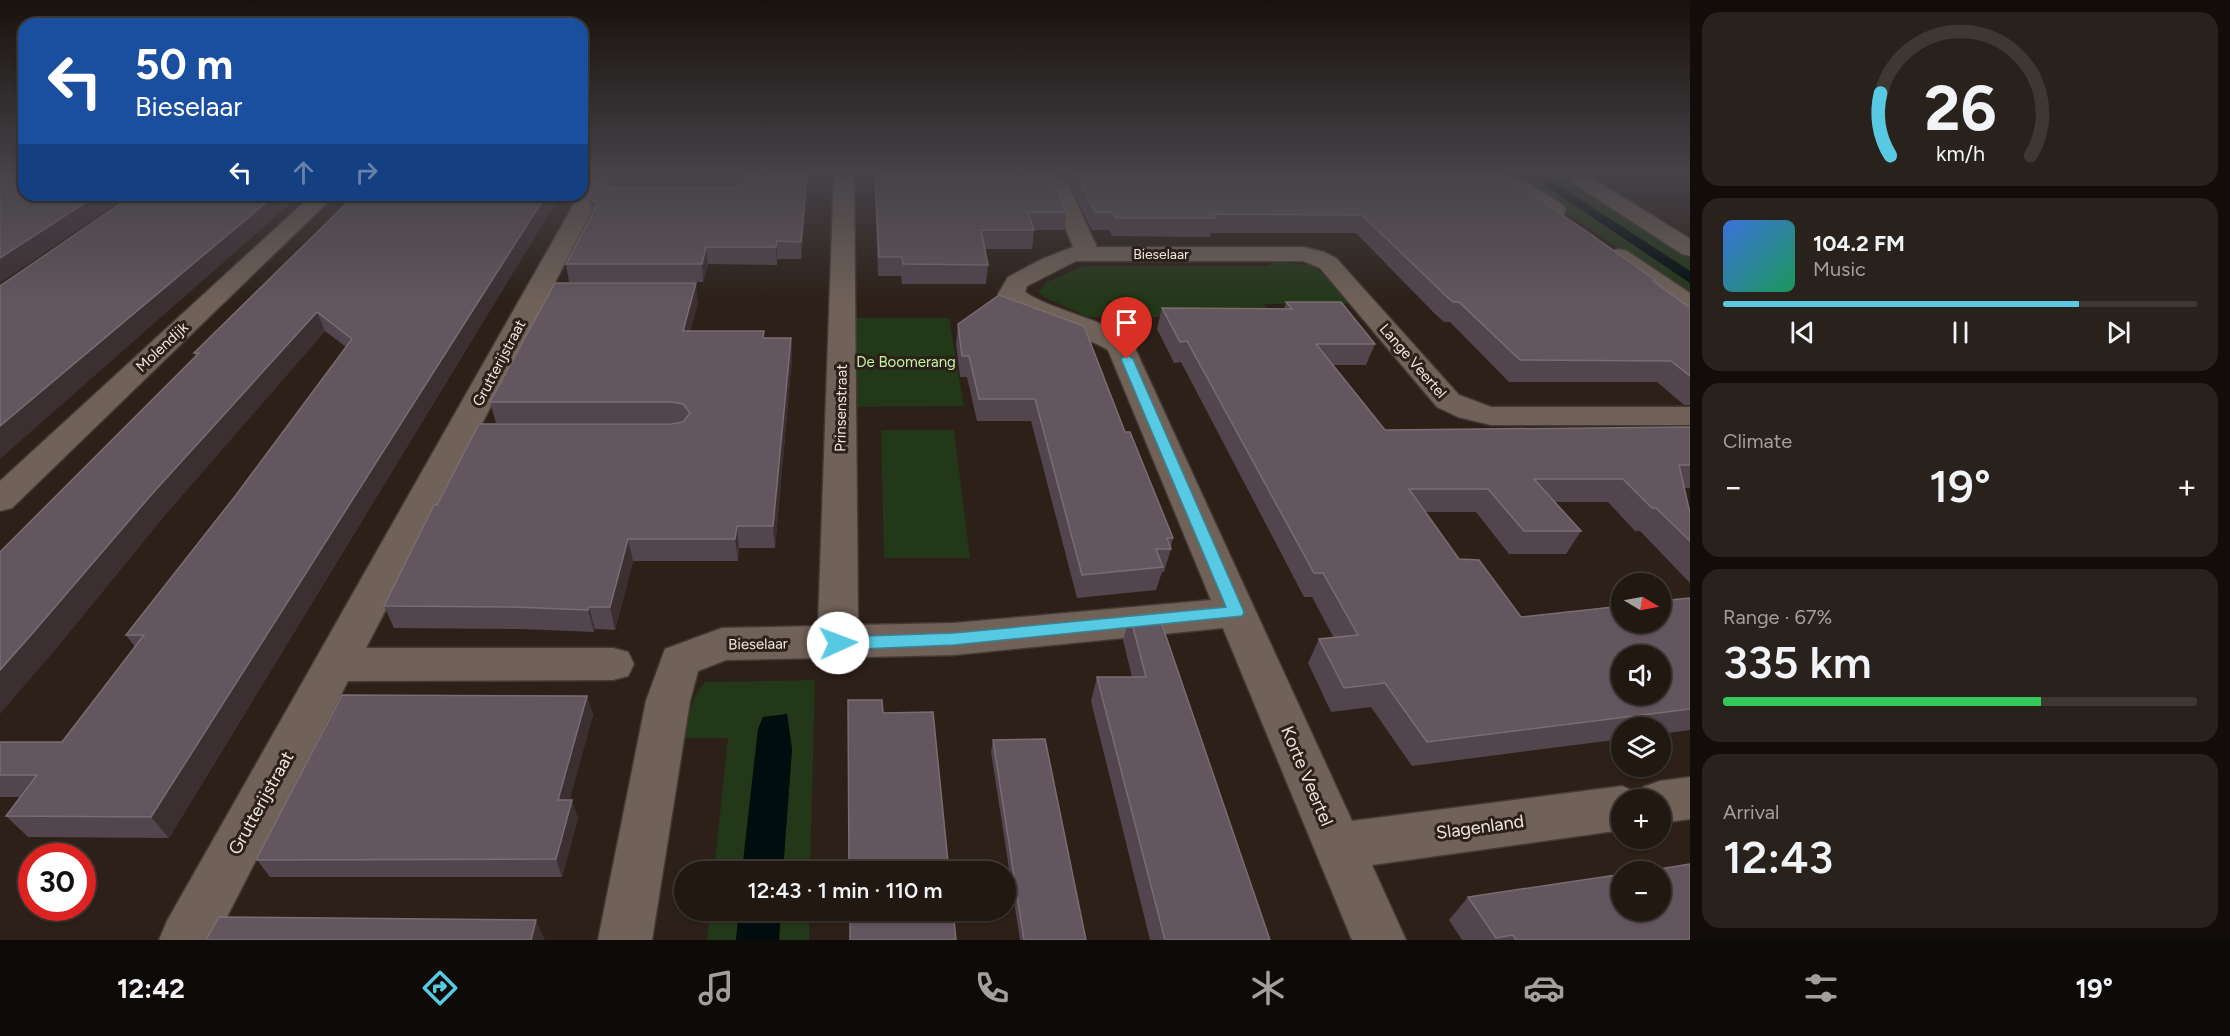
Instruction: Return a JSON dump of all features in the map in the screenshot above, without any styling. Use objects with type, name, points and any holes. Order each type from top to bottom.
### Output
[{"type":"street","name":"Molendijk","points":[[0,500],[302,216]]},
{"type":"street","name":"Grutterijstraat","points":[[186,940],[460,434],[549,292],[587,216]]},
{"type":"street","name":"Prinsenstraat","points":[[838,643],[843,216]]},
{"type":"street","points":[[1071,216],[1088,254]]},
{"type":"street","points":[[1562,216],[1575,225]]},
{"type":"street","points":[[1638,216],[1690,249]]},
{"type":"street","points":[[1604,245],[1690,305]]},
{"type":"street","name":"Bieselaar","points":[[625,940],[668,701],[680,661],[722,644],[954,639],[1236,612],[1120,346],[1105,335],[1023,304],[1011,294],[1017,282],[1072,254],[1234,254]]},
{"type":"street","name":"Lange Veertel","points":[[1234,254],[1303,254],[1328,263],[1448,401],[1469,411],[1491,417],[1690,416]]},
{"type":"street","points":[[460,434],[496,434]]},
{"type":"street","name":"Korte Veertel","points":[[1236,612],[1378,940]]},
{"type":"street","points":[[335,665],[613,664]]},
{"type":"street","points":[[1671,801],[1690,798]]},
{"type":"street","name":"Slagenland","points":[[1338,846],[1611,809]]},
{"type":"green space","points":[[1572,216],[1590,216],[1690,283],[1690,299]]},
{"type":"green space","points":[[1606,216],[1627,216],[1690,256],[1690,271]]},
{"type":"green space","points":[[1274,262],[1310,265],[1324,275],[1349,304],[1264,304],[1273,317],[1089,317],[1043,297],[1039,291],[1047,282],[1083,266],[1268,266]]},
{"type":"green space","name":"De Boomerang","points":[[855,318],[949,318],[964,406],[855,407]]},
{"type":"green space","points":[[881,430],[954,430],[970,558],[884,558]]},
{"type":"green space","points":[[815,680],[810,861],[784,861],[792,749],[787,714],[763,717],[758,729],[743,861],[715,861],[728,738],[685,738],[696,694],[705,682]]},
{"type":"green space","points":[[709,921],[738,921],[736,940],[707,940]]},
{"type":"green space","points":[[780,921],[809,921],[809,940],[779,940]]},
{"type":"shaded area","points":[[1590,216],[1606,216],[1690,271],[1690,283]]},
{"type":"shaded area","points":[[787,714],[792,749],[784,861],[743,861],[758,729],[763,717]]},
{"type":"shaded area","points":[[738,921],[780,921],[779,940],[736,940]]},
{"type":"building","points":[[0,216],[65,216],[0,258]]},
{"type":"building","points":[[103,216],[250,216],[0,426],[0,286]]},
{"type":"building","points":[[334,216],[533,216],[151,817],[6,816],[37,775],[0,775],[0,742],[62,742],[144,635],[126,635],[236,495],[352,339],[317,312],[152,494],[0,670],[0,552],[199,353],[194,353]]},
{"type":"building","points":[[591,216],[803,216],[801,242],[777,241],[776,247],[706,247],[702,264],[566,264]]},
{"type":"building","points":[[877,216],[1029,216],[1034,230],[981,230],[988,265],[903,264],[902,257],[879,257]]},
{"type":"building","points":[[1115,216],[1213,216],[1215,218],[1116,218]]},
{"type":"building","points":[[1363,216],[1564,216],[1655,280],[1653,281],[1690,308],[1690,376],[1671,361],[1520,360],[1459,302],[1453,302]]},
{"type":"building","points":[[555,283],[696,283],[683,331],[764,331],[763,338],[791,338],[773,526],[737,526],[735,539],[628,539],[610,607],[589,607],[588,610],[384,606],[434,505],[437,505],[479,424],[671,424],[683,422],[690,413],[683,404],[671,402],[490,402]]},
{"type":"building","points":[[999,295],[1084,326],[1125,432],[1130,432],[1173,538],[1167,538],[1171,549],[1156,549],[1163,567],[1082,575],[1035,399],[979,399],[969,356],[962,356],[958,324]]},
{"type":"building","points":[[1286,302],[1341,302],[1375,344],[1316,344],[1385,430],[1690,427],[1690,465],[1679,465],[1690,513],[1690,541],[1623,479],[1534,479],[1581,531],[1524,531],[1488,489],[1409,489],[1459,559],[1479,560],[1521,617],[1611,607],[1611,633],[1671,633],[1671,600],[1690,598],[1690,709],[1611,717],[1611,719],[1427,742],[1385,683],[1344,688],[1319,639],[1358,635],[1323,573],[1314,573],[1187,341],[1180,342],[1162,308],[1292,309]]},
{"type":"building","points":[[1158,613],[1270,940],[1165,940],[1097,677],[1146,677],[1130,616]]},
{"type":"building","points":[[342,695],[587,696],[558,800],[572,800],[556,859],[257,860]]},
{"type":"building","points":[[848,700],[882,700],[883,713],[933,712],[948,861],[849,861]]},
{"type":"building","points":[[1045,739],[1086,940],[1024,940],[1016,888],[1016,861],[1012,861],[993,740]]},
{"type":"building","points":[[1690,864],[1690,940],[1516,940],[1513,935],[1496,938],[1468,897],[1611,876],[1611,921],[1671,921],[1671,867]]},
{"type":"building","points":[[219,917],[536,920],[531,940],[206,940]]},
{"type":"building","points":[[850,921],[954,921],[956,940],[850,940]]},
{"type":"route","points":[[838,643],[954,639],[1236,612],[1127,359]]}]
